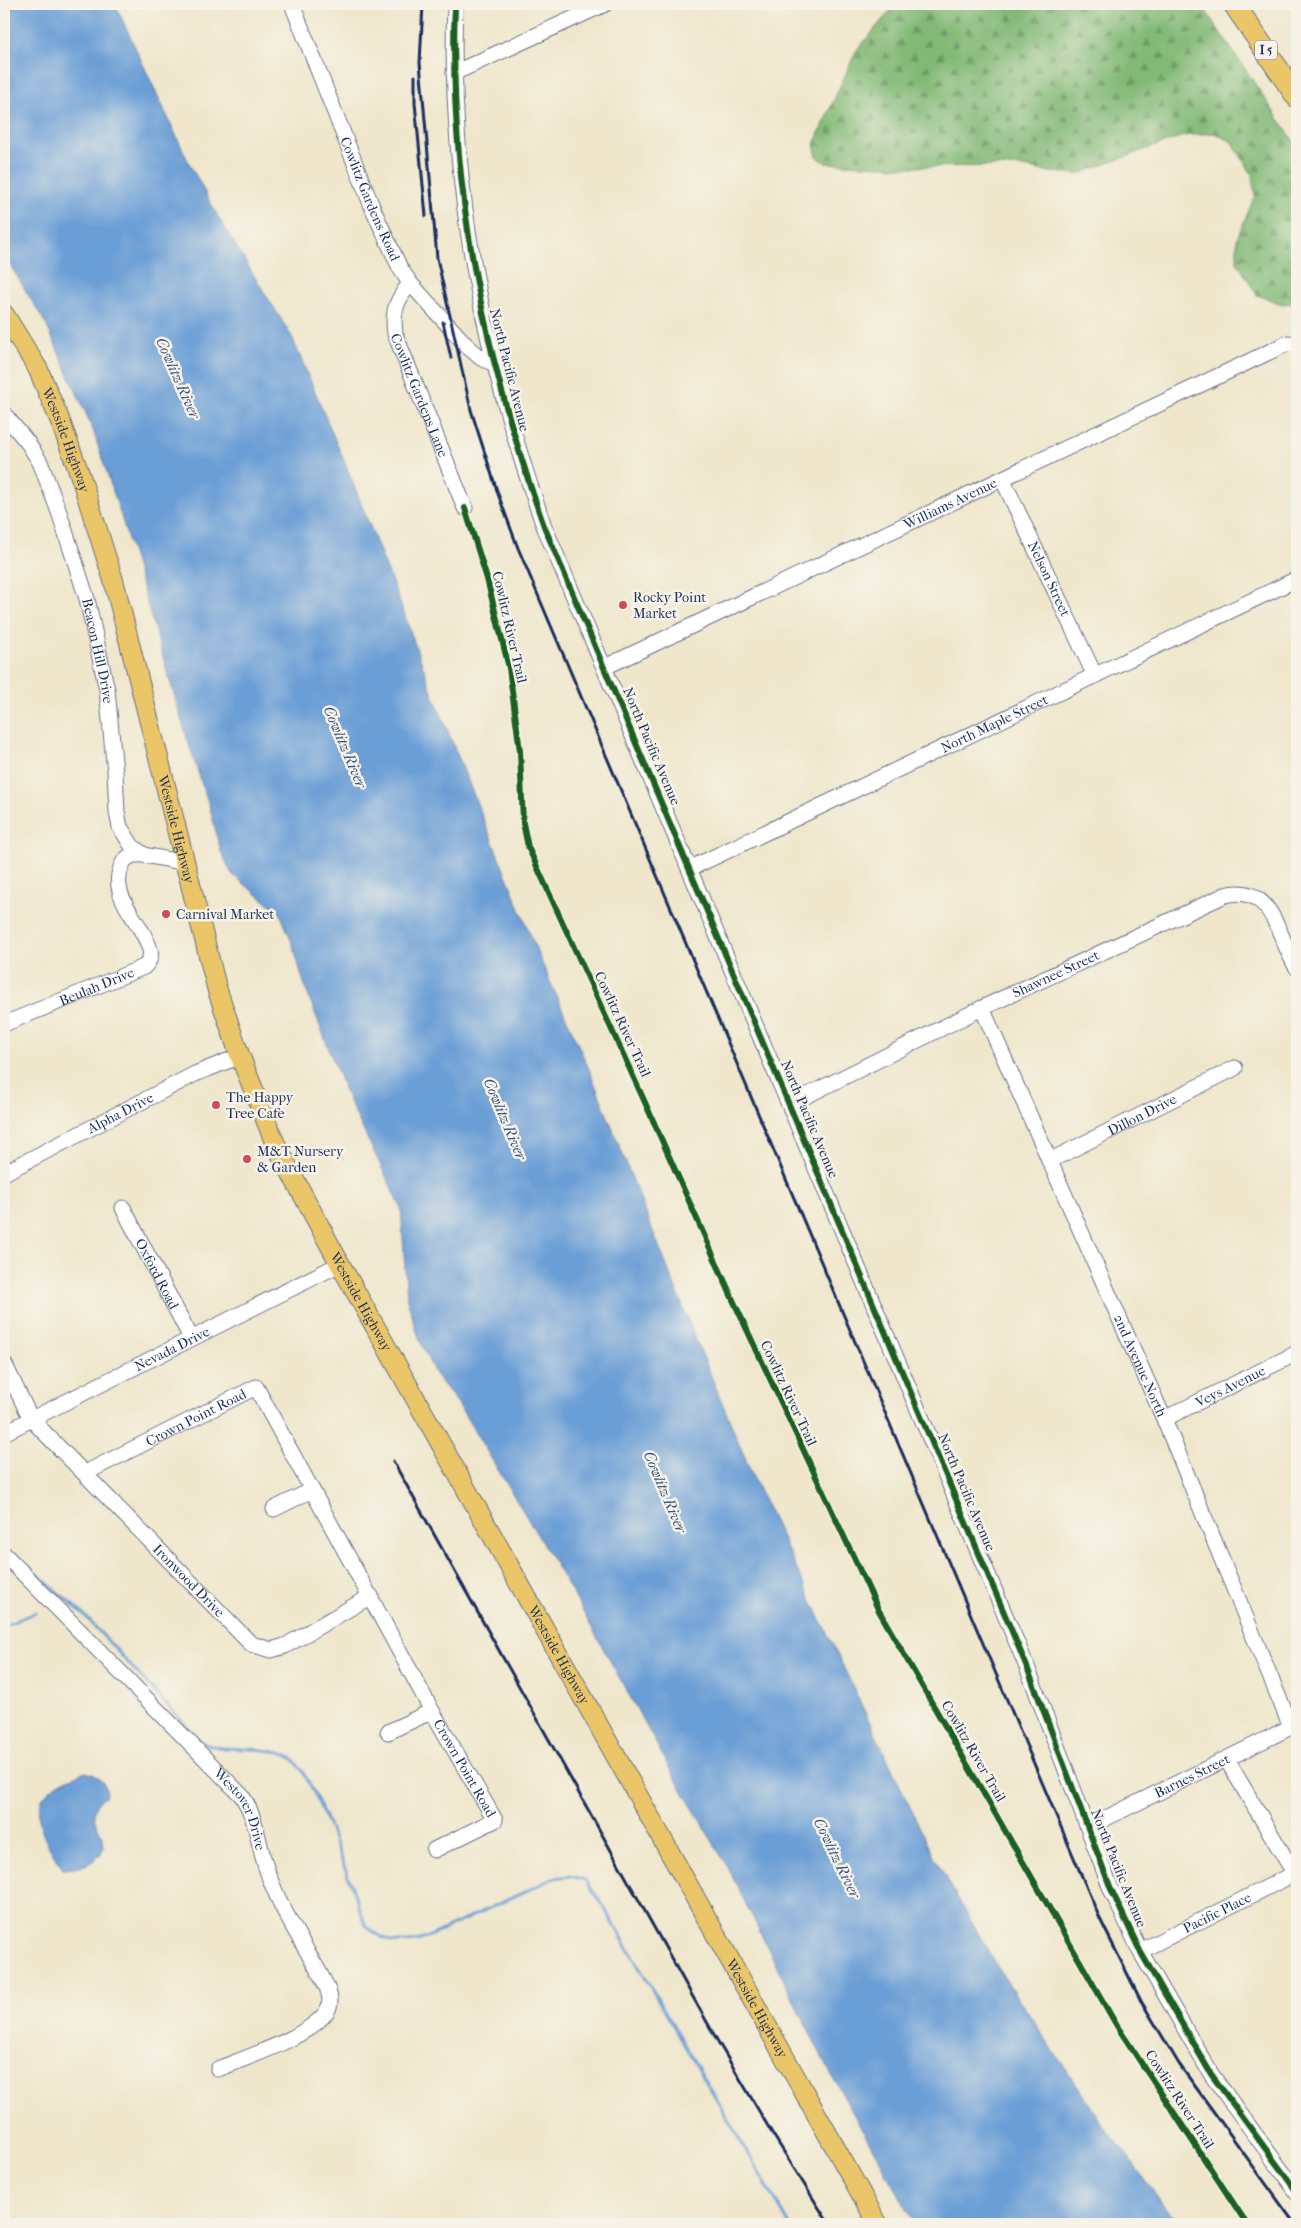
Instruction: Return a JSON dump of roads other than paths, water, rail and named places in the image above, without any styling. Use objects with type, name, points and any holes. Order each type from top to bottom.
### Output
[{"type":"highway","name":"I 5","points":[[1234,4],[1297,97]]},
{"type":"main road","name":"Westside Highway","points":[[4,314],[38,369],[80,475],[114,582],[218,989],[240,1056],[274,1143],[878,2224]]},
{"type":"street","name":"Cowlitz Gardens Road","points":[[292,4],[373,209],[396,259],[410,283],[467,346],[482,358],[493,363]]},
{"type":"street","name":"North Pacific Avenue","points":[[455,4],[454,73],[464,211],[493,363],[524,469],[544,526],[691,868],[1027,1667],[1111,1889],[1140,1951],[1211,2074],[1297,2192]]},
{"type":"street","points":[[454,73],[605,4]]},
{"type":"street","name":"Cowlitz Gardens Lane","points":[[410,283],[398,300],[393,317],[395,334],[466,508]]},
{"type":"street","name":"Williams Avenue","points":[[605,667],[1003,480],[1288,343],[1297,344]]},
{"type":"street","name":"Beacon Hill Drive","points":[[4,414],[28,442],[40,462],[62,521],[87,599],[107,690],[116,772],[118,821],[128,842],[144,855]]},
{"type":"street","name":"Nelson Street","points":[[1003,480],[1096,676]]},
{"type":"street","name":"North Maple Street","points":[[691,868],[1297,579]]},
{"type":"street","name":"Beulah Drive","points":[[4,1024],[148,964],[150,950],[129,912],[119,883],[120,869],[125,859],[132,855],[144,855]]},
{"type":"street","points":[[144,855],[186,863]]},
{"type":"street","name":"Shawnee Street","points":[[790,1104],[982,1008],[1225,895],[1239,891],[1253,895],[1263,902],[1295,965]]},
{"type":"street","name":"2nd Avenue North","points":[[982,1008],[1164,1419],[1294,1726]]},
{"type":"street","name":"Alpha Drive","points":[[4,1173],[196,1074],[240,1056]]},
{"type":"street","name":"Dillon Drive","points":[[1049,1161],[1235,1068]]},
{"type":"street","name":"Oxford Road","points":[[123,1208],[191,1338]]},
{"type":"street","name":"Nevada Drive","points":[[4,1433],[340,1264]]},
{"type":"street","name":"Veys Avenue","points":[[1164,1419],[1297,1353]]},
{"type":"street","name":"Ironwood Drive","points":[[4,1363],[31,1419],[251,1644],[271,1650],[284,1646],[372,1596]]},
{"type":"street","name":"Crown Point Road","points":[[85,1473],[256,1387],[372,1596],[432,1710],[495,1820],[434,1850]]},
{"type":"street","points":[[274,1509],[312,1490]]},
{"type":"street","name":"Westover Drive","points":[[4,1554],[242,1796],[252,1811],[265,1865],[282,1904],[329,1991],[328,2009],[316,2024],[286,2040],[218,2069]]},
{"type":"street","name":"Crown Point Road","points":[[388,1732],[432,1710]]},
{"type":"street","name":"Barnes Street","points":[[1088,1828],[1294,1726]]},
{"type":"street","points":[[1227,1760],[1296,1876]]},
{"type":"street","name":"Pacific Place","points":[[1140,1951],[1296,1876]]},
{"type":"water","name":"Cowlitz River","points":[[4,4],[115,4],[189,163],[221,222],[292,337],[345,463],[398,597],[432,692],[541,961],[589,1069],[694,1335],[753,1477],[933,1855],[998,1968],[1098,2117],[1178,2224],[915,2224],[825,2063],[727,1866],[675,1778],[572,1592],[457,1402],[435,1374],[420,1341],[407,1300],[401,1207],[348,1099],[305,987],[293,945],[280,913],[232,874],[221,852],[210,808],[92,427],[46,324],[4,255]]},
{"type":"water","points":[[86,1772],[101,1780],[107,1790],[107,1795],[96,1805],[94,1813],[94,1818],[103,1837],[103,1846],[101,1853],[91,1862],[70,1869],[63,1869],[42,1833],[39,1812],[41,1803],[46,1794],[54,1787]]},
{"type":"waterway","points":[[15,1555],[85,1616],[201,1742],[223,1748],[279,1753],[290,1757],[299,1766],[321,1808],[366,1926],[380,1936],[398,1942],[421,1940],[554,1878],[570,1876],[585,1880],[601,1902],[789,2224]]},
{"type":"waterway","points":[[4,1626],[36,1612]]},
{"type":"railway","points":[[423,4],[420,63],[437,258],[471,410],[498,494],[518,548],[1100,1919],[1141,2001],[1179,2064],[1295,2224]]},
{"type":"railway","points":[[415,76],[415,103],[426,216]]},
{"type":"railway","points":[[443,322],[451,358]]},
{"type":"railway","points":[[393,1461],[717,2040],[829,2224]]},
{"type":"place","name":"Rocky Point Market","points":[[623,605]]},
{"type":"place","name":"Carnival Market","points":[[166,914]]},
{"type":"place","name":"The Happy Tree Cafe","points":[[216,1105]]},
{"type":"place","name":"M&T Nursery & Garden","points":[[247,1159]]}]
